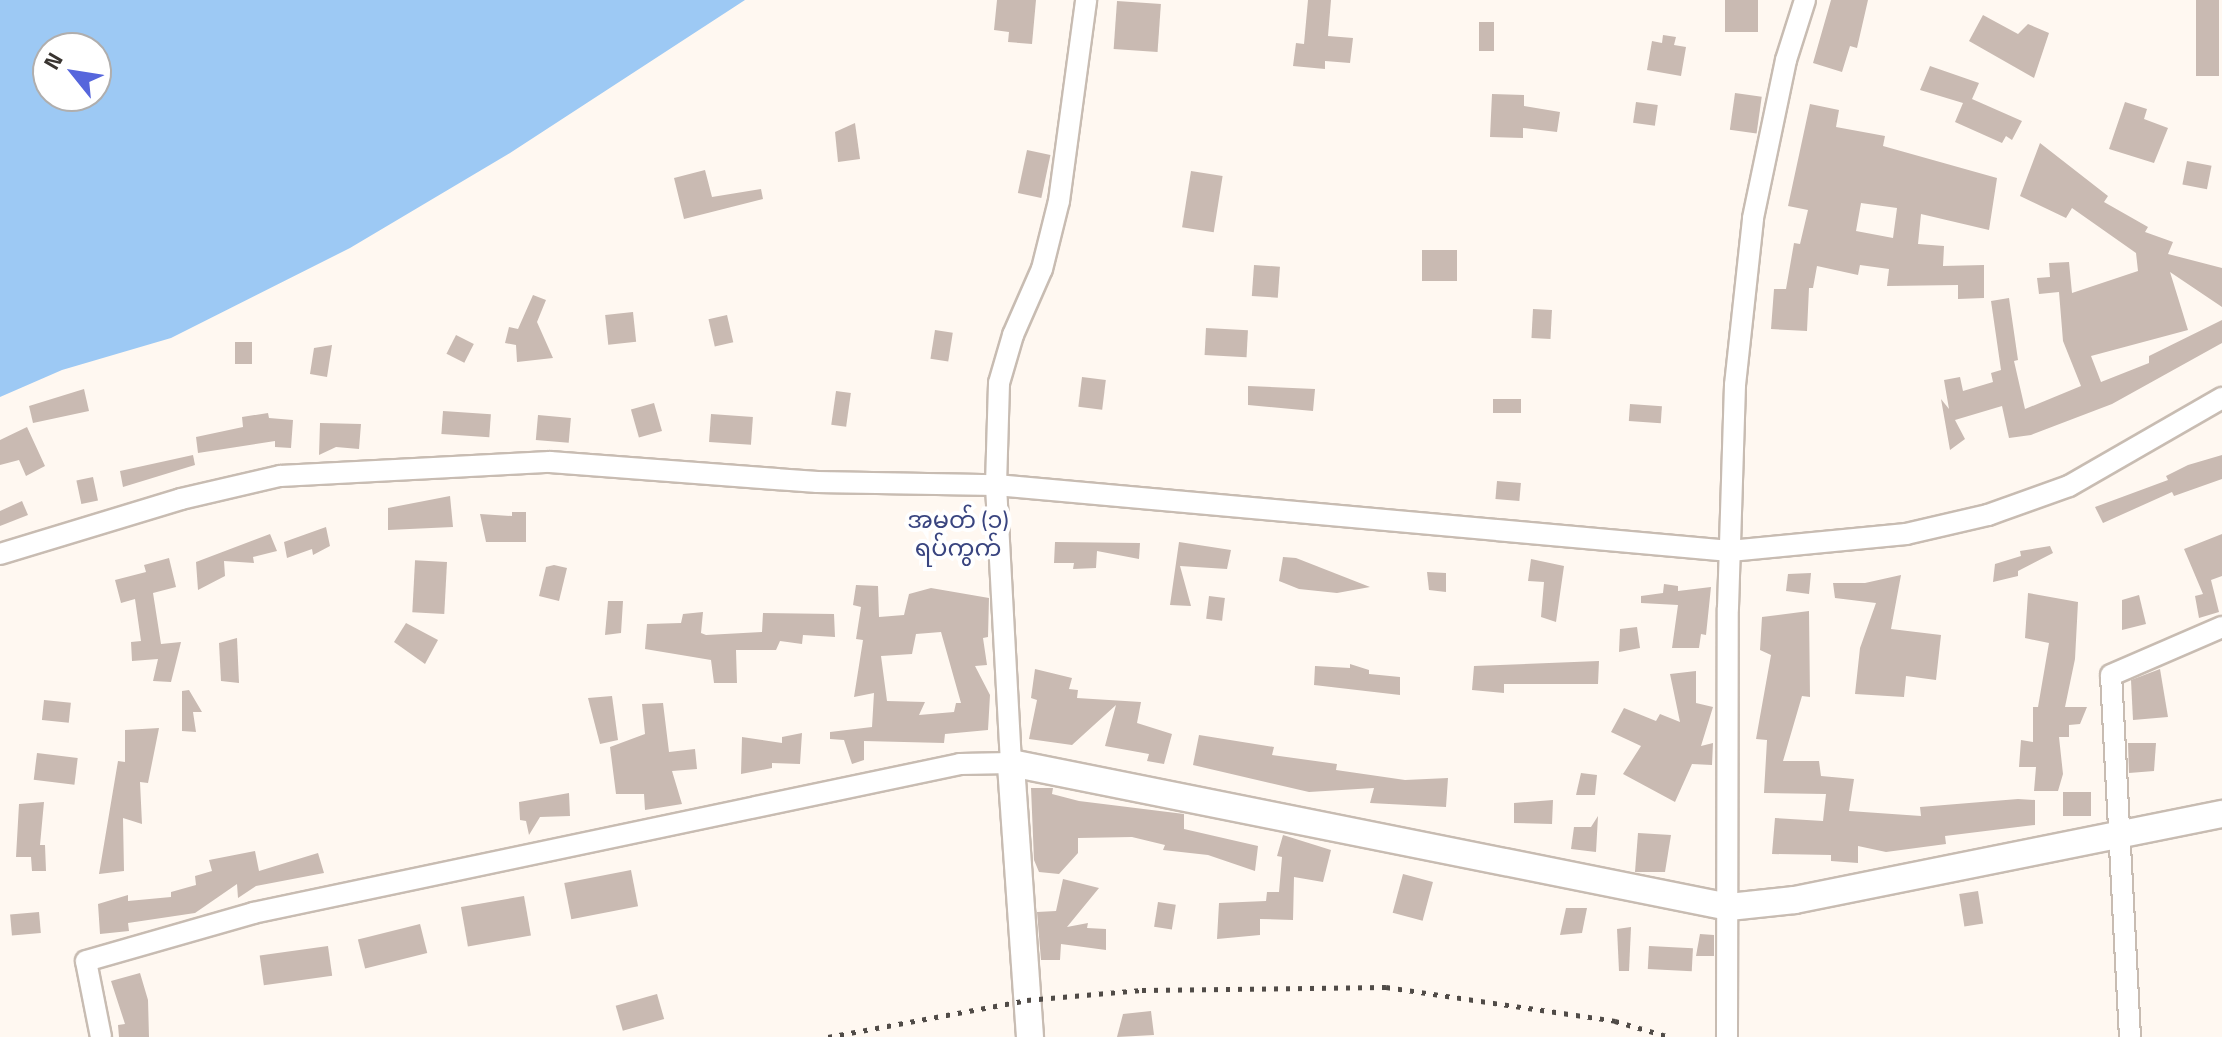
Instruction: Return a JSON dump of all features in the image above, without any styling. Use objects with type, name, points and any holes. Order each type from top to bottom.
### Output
[{"type":"main road","points":[[1030,1037],[1011,763],[1729,907],[1795,900],[2222,814]]},
{"type":"street","points":[[101,1037],[86,961],[253,913],[960,764],[1011,763],[996,485],[999,383],[1013,335],[1042,269],[1059,201],[1086,0]]},
{"type":"street","points":[[1727,1037],[1730,551],[1735,385],[1753,218],[1786,60],[1805,0]]},
{"type":"street","points":[[0,554],[181,499],[280,476],[550,462],[817,482],[996,485],[1730,551],[1906,534],[1988,515],[2069,486],[2222,398]]},
{"type":"street","points":[[2130,1037],[2117,837],[2111,675],[2222,627]]},
{"type":"water","points":[[0,0],[745,0],[510,153],[350,248],[171,338],[62,370],[0,397]]},
{"type":"building","points":[[997,0],[1036,0],[1032,44],[1008,42],[1009,32],[994,30]]},
{"type":"building","points":[[1308,0],[1331,0],[1328,36],[1353,38],[1350,63],[1325,61],[1325,69],[1293,66],[1296,43],[1304,44]]},
{"type":"building","points":[[1725,0],[1758,0],[1758,32],[1725,32]]},
{"type":"building","points":[[1831,0],[1868,0],[1857,48],[1850,46],[1842,72],[1813,63]]},
{"type":"building","points":[[2196,0],[2219,0],[2219,76],[2196,76]]},
{"type":"building","points":[[1117,1],[1161,4],[1158,52],[1114,49]]},
{"type":"building","points":[[1983,15],[2018,34],[2028,24],[2049,33],[2034,78],[1969,41]]},
{"type":"building","points":[[1479,22],[1494,22],[1494,51],[1479,51]]},
{"type":"building","points":[[1663,35],[1676,37],[1674,45],[1686,47],[1681,76],[1647,70],[1652,41],[1662,43]]},
{"type":"building","points":[[1930,66],[1979,83],[1972,99],[2022,121],[2012,140],[2006,136],[2002,143],[1955,122],[1963,103],[1920,90]]},
{"type":"building","points":[[1735,93],[1762,97],[1757,133],[1730,130]]},
{"type":"building","points":[[1492,94],[1524,95],[1524,106],[1560,112],[1557,132],[1523,128],[1523,138],[1490,137]]},
{"type":"building","points":[[1636,102],[1658,105],[1655,126],[1633,123]]},
{"type":"building","points":[[2125,102],[2147,109],[2144,119],[2168,128],[2154,163],[2109,149]]},
{"type":"building","points":[[1810,104],[1839,110],[1836,127],[1885,136],[1883,146],[1997,178],[1989,230],[1921,214],[1918,244],[1944,246],[1943,266],[1984,265],[1984,298],[1958,299],[1958,285],[1887,286],[1889,269],[1860,265],[1858,275],[1817,266],[1813,288],[1809,288],[1807,331],[1771,329],[1774,289],[1786,289],[1794,243],[1800,244],[1808,210],[1788,206]],"holes":[[[1861,203],[1897,208],[1893,238],[1856,231]]]},
{"type":"building","points":[[855,123],[860,159],[838,162],[835,132]]},
{"type":"building","points":[[2040,143],[2108,196],[2104,202],[2148,227],[2145,232],[2173,242],[2168,254],[2222,268],[2222,307],[2170,272],[2188,330],[2091,356],[2101,382],[2149,363],[2149,356],[2222,320],[2222,343],[2112,404],[2031,435],[2009,438],[2002,406],[1955,420],[1965,439],[1950,450],[1941,399],[1949,409],[1944,380],[1960,377],[1963,391],[1993,382],[1991,373],[2001,370],[1991,301],[2009,298],[2018,360],[2014,361],[2025,409],[2081,386],[2063,341],[2059,292],[2039,294],[2037,278],[2050,277],[2049,263],[2069,262],[2072,293],[2138,271],[2136,253],[2072,208],[2066,218],[2020,196]]},
{"type":"building","points":[[1027,150],[1050,155],[1041,198],[1018,193]]},
{"type":"building","points":[[2187,161],[2212,166],[2207,189],[2182,185]]},
{"type":"building","points":[[705,170],[712,197],[761,189],[763,199],[684,219],[674,178]]},
{"type":"building","points":[[1191,171],[1223,176],[1214,232],[1182,227]]},
{"type":"building","points":[[1422,250],[1457,250],[1457,281],[1422,281]]},
{"type":"building","points":[[1254,265],[1280,267],[1278,298],[1252,296]]},
{"type":"building","points":[[533,295],[546,300],[537,322],[553,358],[517,362],[516,345],[505,343],[509,327],[518,329]]},
{"type":"building","points":[[1533,309],[1552,310],[1550,339],[1531,338]]},
{"type":"building","points":[[633,312],[636,342],[608,345],[605,315]]},
{"type":"building","points":[[727,315],[733,342],[715,347],[708,319]]},
{"type":"building","points":[[1206,328],[1248,330],[1247,357],[1205,355]]},
{"type":"building","points":[[935,330],[953,333],[948,361],[930,359]]},
{"type":"building","points":[[456,335],[474,344],[464,363],[446,354]]},
{"type":"building","points":[[235,342],[252,342],[252,364],[235,364]]},
{"type":"building","points":[[332,345],[327,377],[310,374],[314,348]]},
{"type":"building","points":[[1082,377],[1106,380],[1102,410],[1078,407]]},
{"type":"building","points":[[1248,386],[1315,389],[1313,411],[1248,405]]},
{"type":"building","points":[[84,389],[89,411],[33,423],[29,406]]},
{"type":"building","points":[[836,391],[851,393],[846,427],[831,425]]},
{"type":"building","points":[[1493,399],[1521,399],[1521,413],[1493,413]]},
{"type":"building","points":[[654,403],[662,431],[639,437],[631,410]]},
{"type":"building","points":[[1630,404],[1662,406],[1661,423],[1629,421]]},
{"type":"building","points":[[443,411],[491,414],[489,437],[441,434]]},
{"type":"building","points":[[268,413],[269,418],[293,420],[291,448],[275,447],[275,441],[198,453],[196,437],[243,427],[242,417]]},
{"type":"building","points":[[711,414],[753,417],[751,445],[709,442]]},
{"type":"building","points":[[538,415],[571,418],[569,443],[536,440]]},
{"type":"building","points":[[320,423],[361,424],[359,449],[336,447],[319,455]]},
{"type":"building","points":[[27,427],[45,466],[26,476],[19,460],[0,465],[0,440]]},
{"type":"building","points":[[193,455],[195,465],[123,487],[120,471]]},
{"type":"building","points":[[2222,455],[2222,479],[2174,496],[2172,492],[2103,523],[2095,507],[2168,480],[2166,476],[2188,465]]},
{"type":"building","points":[[93,477],[98,500],[81,504],[76,481]]},
{"type":"building","points":[[1497,481],[1521,483],[1519,501],[1495,499]]},
{"type":"building","points":[[450,496],[453,527],[388,530],[388,508]]},
{"type":"building","points":[[22,501],[28,515],[0,526],[0,511]]},
{"type":"building","points":[[512,512],[526,512],[526,542],[486,542],[480,514],[512,516]]},
{"type":"building","points":[[326,527],[330,546],[313,555],[312,549],[287,558],[284,542]]},
{"type":"building","points":[[270,534],[277,551],[253,557],[254,563],[224,561],[225,576],[198,590],[196,562]]},
{"type":"building","points":[[2222,534],[2222,576],[2211,580],[2219,612],[2199,618],[2195,596],[2203,594],[2184,549]]},
{"type":"building","points":[[1055,542],[1140,543],[1139,559],[1097,551],[1096,568],[1073,569],[1074,563],[1054,563]]},
{"type":"building","points":[[1179,542],[1231,550],[1227,569],[1180,566],[1191,606],[1170,605]]},
{"type":"building","points":[[2050,546],[2053,553],[2018,571],[2018,576],[1993,582],[1995,564],[2021,556],[2020,551]]},
{"type":"building","points":[[1283,557],[1296,558],[1370,587],[1337,593],[1299,589],[1279,581]]},
{"type":"building","points":[[169,558],[176,587],[153,593],[161,644],[181,642],[171,682],[153,681],[158,659],[132,661],[131,642],[141,641],[135,599],[121,603],[115,580],[146,572],[144,565]]},
{"type":"building","points":[[1531,559],[1564,566],[1556,622],[1541,617],[1544,582],[1528,581]]},
{"type":"building","points":[[415,560],[447,562],[444,614],[412,612]]},
{"type":"building","points":[[546,567],[567,568],[559,601],[539,596]]},
{"type":"building","points":[[1427,572],[1446,573],[1446,592],[1429,590]]},
{"type":"building","points":[[1811,573],[1809,594],[1786,591],[1788,574]]},
{"type":"building","points":[[1901,575],[1891,629],[1941,635],[1936,680],[1906,676],[1904,697],[1855,694],[1860,648],[1876,603],[1835,598],[1833,583],[1865,583]]},
{"type":"building","points":[[1664,584],[1678,586],[1678,591],[1711,587],[1706,635],[1701,634],[1699,648],[1672,648],[1678,605],[1641,603],[1641,596],[1663,593]]},
{"type":"building","points":[[856,585],[878,586],[879,617],[904,615],[909,594],[931,588],[989,598],[988,637],[983,638],[987,665],[975,666],[990,695],[988,730],[945,734],[944,743],[864,741],[864,760],[852,764],[844,740],[830,739],[830,732],[872,727],[874,693],[854,697],[863,640],[856,639],[861,607],[853,605]],"holes":[[[941,632],[961,703],[956,703],[954,712],[919,715],[925,702],[887,701],[881,656],[912,654],[916,634]]]},
{"type":"building","points":[[2028,593],[2078,602],[2075,659],[2065,707],[2087,707],[2080,724],[2069,725],[2069,737],[2059,737],[2063,774],[2058,791],[2034,791],[2036,767],[2019,767],[2021,740],[2033,742],[2033,707],[2038,707],[2049,643],[2025,638]]},
{"type":"building","points":[[2139,595],[2146,624],[2122,630],[2122,600]]},
{"type":"building","points":[[1209,596],[1225,598],[1222,621],[1206,619]]},
{"type":"building","points":[[608,601],[623,601],[621,633],[605,635]]},
{"type":"building","points":[[1809,611],[1810,697],[1802,696],[1783,761],[1819,761],[1821,776],[1854,779],[1849,811],[1921,816],[1920,807],[2035,800],[2035,825],[1945,836],[1946,844],[1886,852],[1858,846],[1858,863],[1831,861],[1831,855],[1772,854],[1775,818],[1823,821],[1826,794],[1764,793],[1767,740],[1756,739],[1771,655],[1760,650],[1762,617]]},
{"type":"building","points":[[703,612],[701,633],[706,635],[762,632],[763,613],[834,614],[835,637],[803,635],[802,644],[780,641],[776,650],[736,650],[737,683],[714,683],[711,660],[645,649],[647,624],[681,623],[683,614]]},
{"type":"building","points":[[406,623],[438,640],[425,664],[394,642]]},
{"type":"building","points":[[1637,627],[1640,648],[1619,652],[1620,629]]},
{"type":"building","points":[[237,638],[239,683],[221,681],[219,643]]},
{"type":"building","points":[[1599,661],[1598,684],[1504,684],[1504,693],[1472,690],[1474,666]]},
{"type":"building","points":[[1350,664],[1369,670],[1369,674],[1400,677],[1400,695],[1314,685],[1315,666],[1350,668]]},
{"type":"building","points":[[1035,669],[1072,678],[1069,689],[1078,690],[1077,698],[1141,702],[1137,723],[1172,734],[1164,764],[1147,761],[1149,754],[1105,746],[1116,705],[1072,745],[1029,739],[1037,700],[1031,698]]},
{"type":"building","points":[[2160,669],[2168,717],[2133,720],[2131,680]]},
{"type":"building","points":[[1696,671],[1696,703],[1713,707],[1701,746],[1713,743],[1712,765],[1692,764],[1675,802],[1623,774],[1641,746],[1611,732],[1624,708],[1656,721],[1660,714],[1680,722],[1670,674]]},
{"type":"building","points":[[189,690],[202,712],[193,712],[196,732],[182,731],[182,691]]},
{"type":"building","points":[[612,696],[618,740],[600,744],[588,698]]},
{"type":"building","points":[[44,700],[71,703],[69,723],[42,720]]},
{"type":"building","points":[[663,703],[669,752],[695,749],[697,769],[672,771],[682,804],[645,810],[644,794],[616,794],[610,747],[645,734],[642,704]]},
{"type":"building","points":[[159,728],[148,783],[140,782],[142,824],[123,818],[124,871],[99,874],[118,761],[125,762],[125,730]]},
{"type":"building","points":[[802,733],[800,764],[772,763],[772,768],[741,774],[742,737],[782,743],[782,737]]},
{"type":"building","points":[[1199,735],[1274,747],[1272,755],[1337,764],[1336,770],[1405,780],[1448,778],[1446,807],[1370,803],[1374,788],[1309,792],[1193,765]]},
{"type":"building","points":[[2128,743],[2156,743],[2154,771],[2129,773]]},
{"type":"building","points":[[37,753],[78,758],[74,785],[34,780]]},
{"type":"building","points":[[1581,773],[1597,775],[1595,795],[1576,795]]},
{"type":"building","points":[[1031,788],[1053,788],[1052,794],[1079,801],[1184,814],[1184,829],[1258,846],[1255,871],[1208,855],[1163,850],[1165,845],[1132,837],[1078,838],[1078,853],[1059,874],[1039,872],[1034,860]]},
{"type":"building","points":[[2063,792],[2091,792],[2091,816],[2063,816]]},
{"type":"building","points":[[569,793],[570,816],[540,817],[529,835],[526,821],[520,820],[519,802]]},
{"type":"building","points":[[1553,800],[1552,824],[1514,823],[1514,803]]},
{"type":"building","points":[[44,802],[40,845],[45,845],[46,871],[32,871],[31,857],[16,857],[19,804]]},
{"type":"building","points":[[1598,816],[1596,852],[1571,849],[1574,827],[1591,827]]},
{"type":"building","points":[[1638,833],[1671,835],[1665,872],[1635,872]]},
{"type":"building","points":[[1283,835],[1331,850],[1323,882],[1294,877],[1293,920],[1260,919],[1260,935],[1217,939],[1219,903],[1266,901],[1267,892],[1279,892],[1282,857],[1277,856]]},
{"type":"building","points":[[255,851],[259,871],[318,853],[324,873],[256,886],[238,898],[237,884],[195,913],[128,923],[129,931],[100,934],[98,904],[128,895],[128,901],[171,897],[171,892],[196,885],[195,876],[212,871],[209,860]]},
{"type":"building","points":[[631,870],[638,906],[571,919],[564,883]]},
{"type":"building","points":[[1403,874],[1433,882],[1423,921],[1393,913]]},
{"type":"building","points":[[1063,879],[1099,888],[1067,927],[1088,923],[1087,928],[1106,929],[1106,950],[1061,944],[1060,960],[1041,960],[1037,912],[1056,911]]},
{"type":"building","points":[[1978,891],[1983,924],[1964,927],[1959,894]]},
{"type":"building","points":[[524,896],[531,935],[468,947],[461,907]]},
{"type":"building","points":[[1158,902],[1176,905],[1172,930],[1154,927]]},
{"type":"building","points":[[1566,908],[1587,908],[1582,933],[1560,935]]},
{"type":"building","points":[[39,912],[41,933],[12,935],[10,915]]},
{"type":"building","points":[[420,924],[427,953],[365,969],[358,939]]},
{"type":"building","points":[[1631,927],[1629,971],[1619,971],[1617,929]]},
{"type":"building","points":[[1700,934],[1714,935],[1714,956],[1696,956]]},
{"type":"building","points":[[328,946],[332,976],[264,985],[260,956]]},
{"type":"building","points":[[1649,946],[1693,948],[1692,971],[1648,969]]},
{"type":"building","points":[[140,973],[148,1000],[149,1037],[119,1037],[118,1025],[125,1024],[111,981]]},
{"type":"building","points":[[657,994],[664,1019],[623,1031],[616,1006]]},
{"type":"building","points":[[1151,1011],[1154,1035],[1117,1037],[1123,1014]]},
{"type":"railway","points":[[828,1037],[1027,1000],[1142,990],[1386,987],[1615,1021],[1670,1037]]},
{"type":"district","name":"အမှတ် (၁) ရပ်ကွက်","points":[[958,534]]}]
